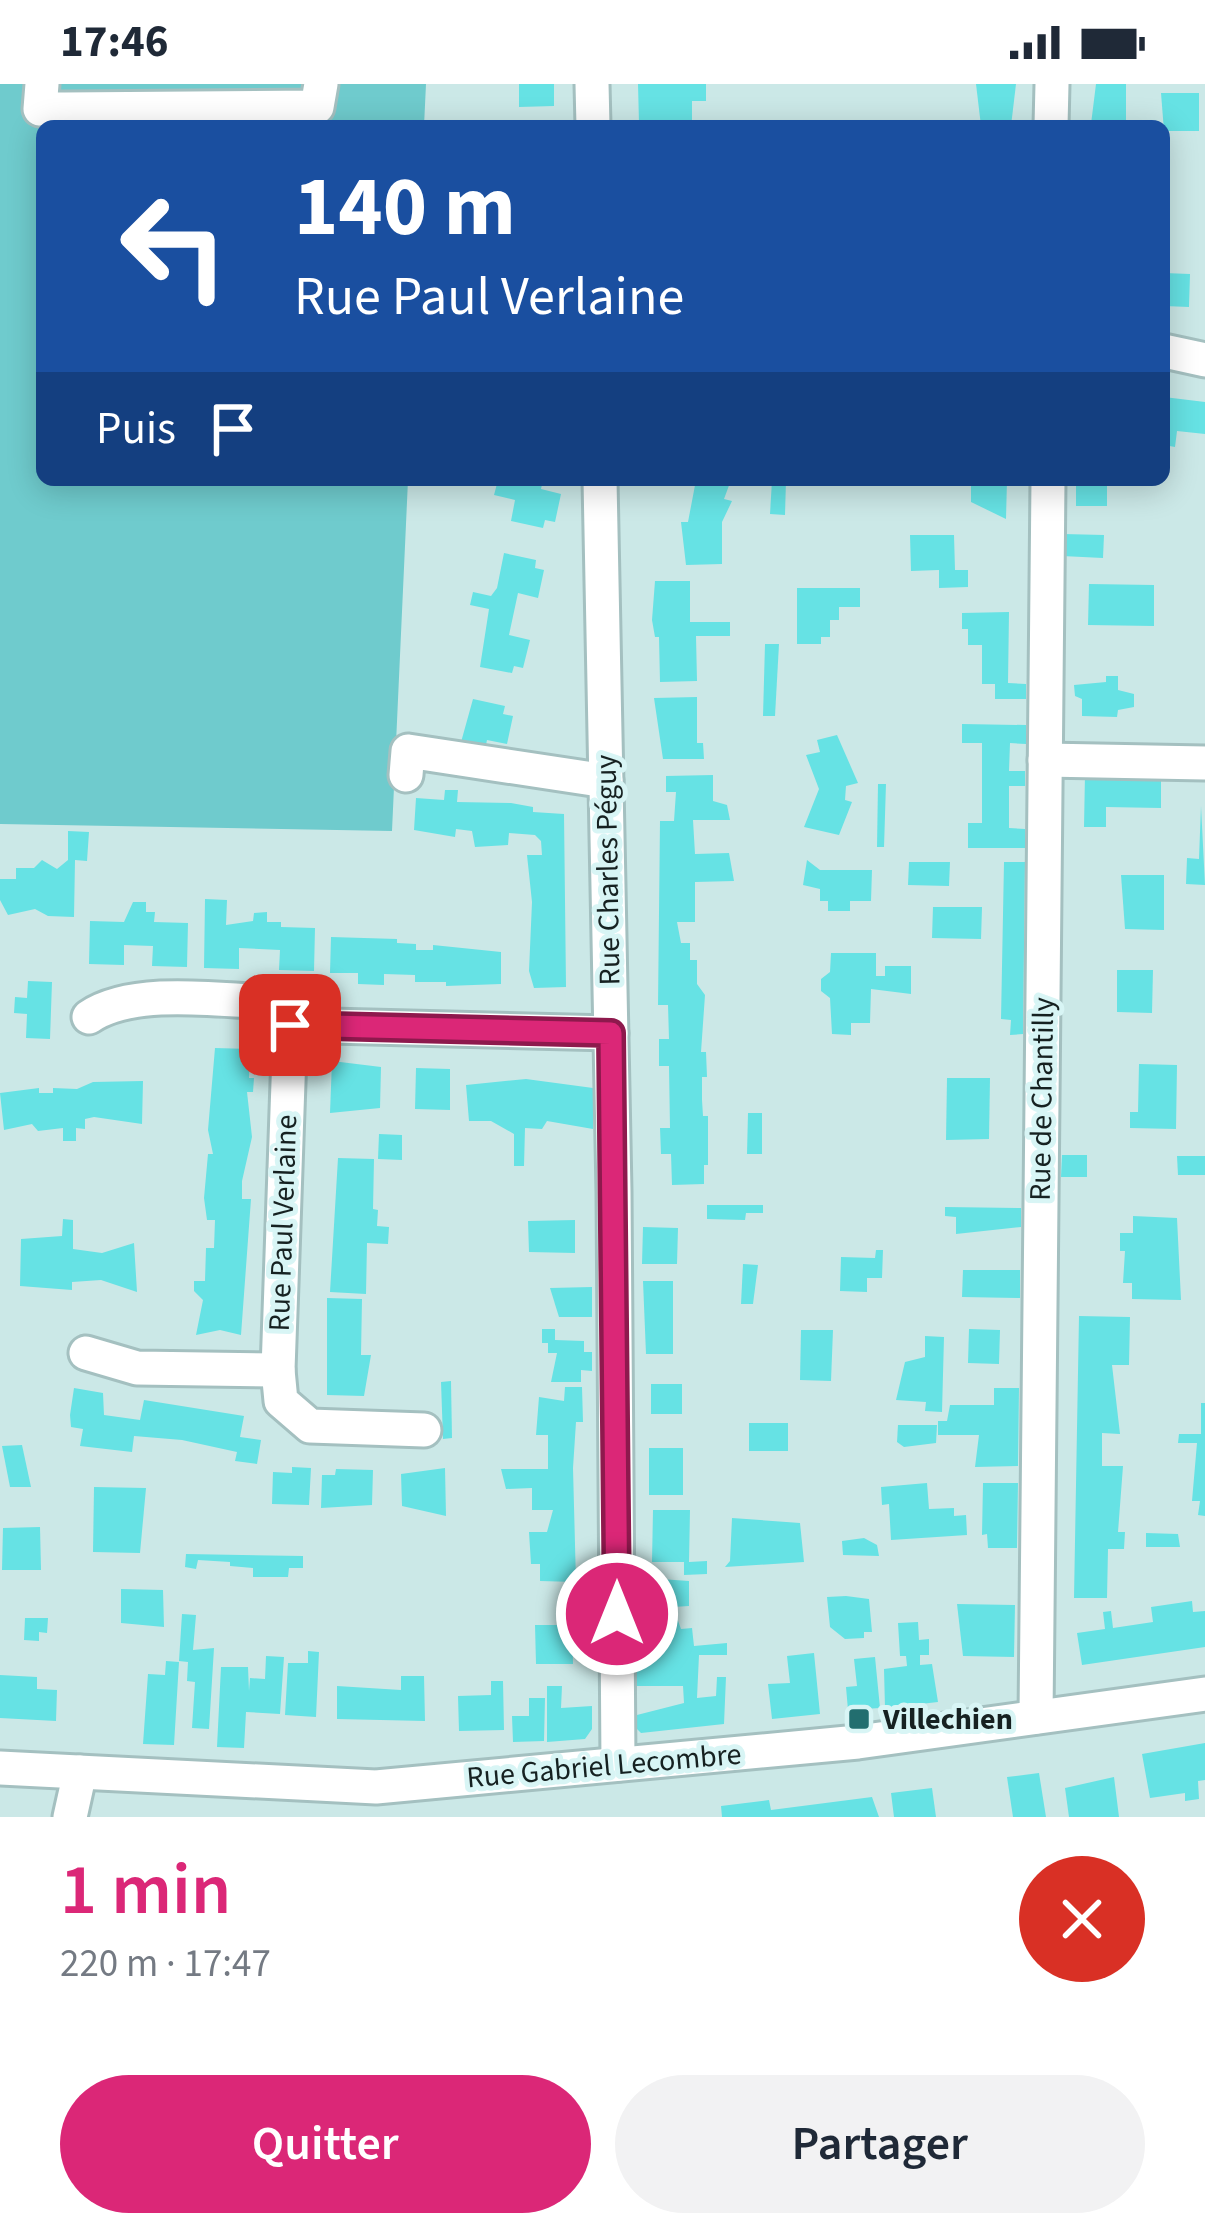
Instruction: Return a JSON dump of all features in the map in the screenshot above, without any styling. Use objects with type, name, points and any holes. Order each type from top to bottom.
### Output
[{"type":"street","points":[[42,84],[40,109],[64,110],[317,107],[321,84]]},
{"type":"street","points":[[592,84],[593,120]]},
{"type":"street","points":[[1051,120],[1052,84]]},
{"type":"street","points":[[1170,352],[1205,360]]},
{"type":"street","name":"Rue Charles Péguy","points":[[600,486],[614,1192],[618,1764]]},
{"type":"street","name":"Rue de Chantilly","points":[[1036,1718],[1048,486]]},
{"type":"street","points":[[406,775],[408,751],[606,781]]},
{"type":"street","points":[[1045,760],[1205,763]]},
{"type":"street","points":[[89,1017],[111,1003],[140,1000],[289,1004],[290,1025],[611,1033]]},
{"type":"street","name":"Rue Paul Verlaine","points":[[86,1353],[137,1369],[278,1370],[290,1025]]},
{"type":"street","points":[[278,1370],[281,1401],[310,1426],[424,1430]]},
{"type":"street","name":"Rue Gabriel Lecombre","points":[[0,1768],[376,1787],[1036,1718],[1205,1694]]},
{"type":"street","points":[[70,1817],[80,1772]]},
{"type":"shaded area","points":[[0,84],[426,84],[424,120],[36,120],[36,486],[408,486],[392,831],[0,824]]},
{"type":"building","points":[[519,84],[554,84],[554,106],[519,107]]},
{"type":"building","points":[[638,84],[706,84],[706,101],[692,101],[692,120],[639,120]]},
{"type":"building","points":[[976,84],[1016,84],[1012,120],[980,120]]},
{"type":"building","points":[[1096,84],[1126,84],[1126,120],[1092,120]]},
{"type":"building","points":[[1161,93],[1199,93],[1199,131],[1170,131],[1170,120],[1163,120]]},
{"type":"building","points":[[1170,273],[1190,274],[1189,307],[1170,306]]},
{"type":"building","points":[[1170,398],[1205,402],[1205,434],[1177,431],[1175,447],[1170,446]]},
{"type":"building","points":[[496,486],[542,486],[561,494],[555,522],[545,520],[543,528],[511,521],[515,500],[494,495]]},
{"type":"building","points":[[695,486],[729,486],[724,499],[732,501],[722,522],[722,564],[686,565],[681,522],[688,522]]},
{"type":"building","points":[[772,486],[786,486],[785,515],[770,514]]},
{"type":"building","points":[[971,486],[1007,486],[1006,519],[971,502]]},
{"type":"building","points":[[1076,486],[1107,486],[1107,506],[1076,506]]},
{"type":"building","points":[[1063,534],[1104,535],[1103,558],[1062,556]]},
{"type":"building","points":[[910,535],[954,535],[955,570],[968,570],[968,587],[939,588],[939,570],[911,571]]},
{"type":"building","points":[[504,553],[536,560],[535,568],[544,570],[538,598],[518,593],[509,635],[530,640],[523,668],[514,666],[512,673],[480,667],[489,609],[470,605],[473,592],[491,596],[497,588]]},
{"type":"building","points":[[655,581],[690,581],[690,622],[730,622],[730,636],[696,636],[697,681],[660,682],[659,637],[655,637],[652,620]]},
{"type":"building","points":[[1089,584],[1154,585],[1154,626],[1088,625]]},
{"type":"building","points":[[797,588],[860,588],[860,607],[839,607],[839,620],[830,620],[830,637],[821,637],[821,644],[797,644]]},
{"type":"building","points":[[1009,612],[1008,683],[1026,684],[1026,699],[995,699],[995,684],[982,684],[982,645],[968,645],[968,629],[962,629],[962,613]]},
{"type":"building","points":[[765,644],[779,644],[775,716],[763,716]]},
{"type":"building","points":[[1106,676],[1118,676],[1118,690],[1134,694],[1134,707],[1118,710],[1117,717],[1082,716],[1082,699],[1075,696],[1074,685],[1106,682]]},
{"type":"building","points":[[697,697],[697,743],[703,743],[704,759],[663,759],[654,698]]},
{"type":"building","points":[[473,699],[505,706],[503,714],[513,716],[507,744],[487,740],[483,759],[458,753]]},
{"type":"building","points":[[962,724],[1026,725],[1026,744],[1010,743],[1009,771],[1025,771],[1025,786],[1009,786],[1009,828],[1025,829],[1025,848],[968,848],[968,823],[982,823],[982,743],[962,743]]},
{"type":"building","points":[[837,735],[858,783],[846,786],[845,800],[852,802],[839,835],[804,827],[819,789],[806,755],[820,752],[817,740]]},
{"type":"building","points":[[1085,774],[1161,776],[1161,808],[1106,807],[1106,827],[1084,827]]},
{"type":"building","points":[[713,775],[713,801],[727,805],[730,820],[693,820],[695,854],[729,853],[734,881],[695,882],[695,922],[677,922],[681,943],[690,943],[690,960],[697,960],[697,984],[705,995],[701,1052],[706,1052],[702,1100],[703,1116],[708,1116],[708,1165],[704,1165],[704,1184],[672,1185],[671,1154],[661,1154],[660,1128],[670,1128],[669,1066],[659,1066],[659,1039],[669,1039],[668,1005],[658,1005],[660,821],[674,821],[676,792],[666,792],[666,776]]},
{"type":"building","points":[[878,784],[886,784],[884,847],[877,847]]},
{"type":"building","points":[[445,790],[458,790],[457,802],[511,803],[533,807],[533,812],[564,814],[566,987],[534,988],[529,971],[532,902],[527,855],[542,855],[541,841],[535,835],[509,833],[508,845],[475,847],[472,831],[456,829],[455,837],[414,830],[416,798],[444,800]]},
{"type":"building","points":[[1201,806],[1205,885],[1186,884],[1187,858],[1199,859]]},
{"type":"building","points":[[68,831],[89,832],[87,861],[75,860],[74,917],[48,916],[35,909],[8,915],[0,900],[0,879],[16,879],[16,868],[34,868],[42,860],[57,869],[68,860]]},
{"type":"building","points":[[807,860],[820,870],[872,870],[871,901],[850,901],[850,911],[828,911],[828,901],[820,901],[820,889],[803,885]]},
{"type":"building","points":[[909,862],[950,862],[949,886],[908,885]]},
{"type":"building","points":[[1004,862],[1025,862],[1023,1034],[1010,1035],[1011,1020],[1001,1019]]},
{"type":"building","points":[[1121,875],[1164,875],[1164,930],[1125,929]]},
{"type":"building","points":[[205,899],[227,900],[226,925],[253,921],[254,913],[267,912],[267,922],[281,922],[281,927],[315,928],[314,971],[279,970],[280,950],[239,948],[239,969],[204,968]]},
{"type":"building","points":[[133,902],[146,902],[146,912],[155,912],[154,922],[188,923],[187,967],[152,966],[153,946],[124,945],[124,965],[89,964],[90,921],[124,922]]},
{"type":"building","points":[[933,907],[982,907],[981,939],[932,938]]},
{"type":"building","points":[[331,937],[397,939],[397,943],[416,944],[416,950],[433,950],[433,945],[501,952],[501,984],[446,986],[446,982],[415,982],[415,975],[384,974],[384,985],[358,984],[358,973],[330,973]]},
{"type":"building","points":[[831,953],[876,953],[876,976],[885,976],[885,966],[911,966],[911,994],[871,989],[870,1023],[851,1023],[851,1035],[832,1034],[830,998],[821,991],[821,979],[830,972]]},
{"type":"building","points":[[1117,970],[1153,970],[1152,1013],[1117,1012]]},
{"type":"building","points":[[28,981],[52,982],[50,1039],[26,1038],[27,1014],[14,1013],[15,997],[27,998]]},
{"type":"building","points":[[215,1048],[250,1049],[249,1078],[254,1078],[253,1092],[247,1092],[252,1137],[242,1181],[242,1199],[251,1199],[241,1335],[220,1330],[196,1335],[203,1300],[194,1291],[194,1281],[205,1281],[206,1248],[214,1248],[215,1220],[207,1220],[204,1198],[208,1154],[213,1154],[208,1130]]},
{"type":"building","points":[[332,1061],[381,1067],[380,1108],[330,1113]]},
{"type":"building","points":[[1139,1064],[1177,1065],[1176,1129],[1130,1128],[1130,1112],[1138,1112]]},
{"type":"building","points":[[416,1068],[450,1069],[450,1110],[415,1109]]},
{"type":"building","points":[[947,1078],[990,1078],[989,1139],[946,1140]]},
{"type":"building","points":[[526,1079],[593,1088],[593,1129],[547,1121],[542,1129],[525,1128],[524,1166],[514,1166],[514,1134],[491,1121],[469,1121],[466,1085]]},
{"type":"building","points":[[143,1081],[142,1124],[85,1119],[85,1129],[76,1128],[76,1141],[63,1141],[63,1128],[38,1131],[32,1124],[4,1130],[0,1093],[39,1088],[39,1093],[53,1093],[53,1088],[77,1089],[93,1082]]},
{"type":"building","points":[[748,1113],[762,1113],[762,1154],[747,1154]]},
{"type":"building","points":[[379,1134],[402,1135],[402,1160],[378,1159]]},
{"type":"building","points":[[1062,1155],[1087,1155],[1087,1177],[1061,1177]]},
{"type":"building","points":[[1177,1156],[1205,1156],[1205,1175],[1178,1175]]},
{"type":"building","points":[[338,1158],[374,1159],[373,1209],[378,1210],[377,1226],[389,1227],[388,1244],[367,1243],[366,1294],[330,1292]]},
{"type":"building","points":[[707,1205],[763,1205],[763,1213],[746,1213],[745,1220],[707,1219]]},
{"type":"building","points":[[945,1207],[1021,1208],[1021,1227],[956,1234],[956,1217],[945,1216]]},
{"type":"building","points":[[1133,1216],[1177,1218],[1181,1300],[1132,1299],[1132,1283],[1123,1283],[1125,1251],[1120,1251],[1120,1233],[1133,1233]]},
{"type":"building","points":[[63,1219],[73,1220],[73,1249],[102,1253],[134,1243],[137,1292],[101,1280],[72,1282],[72,1290],[20,1286],[21,1239],[62,1236]]},
{"type":"building","points":[[575,1220],[575,1253],[529,1252],[528,1221]]},
{"type":"building","points":[[643,1227],[678,1228],[677,1264],[642,1264]]},
{"type":"building","points":[[876,1250],[883,1250],[882,1278],[867,1278],[867,1292],[840,1291],[841,1257],[875,1258]]},
{"type":"building","points":[[743,1264],[758,1265],[753,1304],[741,1304]]},
{"type":"building","points":[[963,1270],[1020,1270],[1020,1298],[962,1297]]},
{"type":"building","points":[[643,1281],[673,1281],[673,1354],[646,1354]]},
{"type":"building","points":[[592,1287],[592,1317],[559,1317],[550,1288]]},
{"type":"building","points":[[327,1298],[362,1299],[361,1355],[371,1355],[364,1396],[327,1395]]},
{"type":"building","points":[[1079,1316],[1130,1317],[1129,1365],[1112,1365],[1120,1434],[1102,1433],[1102,1466],[1123,1466],[1118,1532],[1125,1532],[1124,1549],[1108,1549],[1107,1598],[1074,1598]]},
{"type":"building","points":[[542,1329],[555,1329],[555,1340],[584,1341],[584,1352],[592,1352],[592,1371],[581,1370],[581,1382],[551,1382],[557,1353],[548,1353]]},
{"type":"building","points":[[969,1329],[1000,1330],[999,1364],[968,1363]]},
{"type":"building","points":[[801,1330],[833,1330],[831,1381],[800,1380]]},
{"type":"building","points":[[925,1336],[944,1337],[942,1412],[925,1411],[926,1402],[896,1400],[905,1362],[925,1357]]},
{"type":"building","points":[[451,1381],[452,1438],[443,1439],[441,1382]]},
{"type":"building","points":[[651,1384],[682,1384],[682,1414],[651,1414]]},
{"type":"building","points":[[565,1387],[582,1387],[583,1422],[576,1422],[573,1468],[576,1582],[540,1581],[540,1564],[531,1564],[529,1532],[547,1532],[553,1510],[532,1510],[532,1488],[506,1489],[501,1469],[548,1469],[548,1435],[536,1435],[539,1397],[564,1401]]},
{"type":"building","points":[[74,1388],[103,1393],[104,1415],[140,1420],[144,1400],[244,1416],[240,1437],[261,1440],[257,1464],[235,1461],[237,1452],[182,1440],[134,1436],[132,1452],[80,1446],[83,1429],[71,1427]]},
{"type":"building","points":[[994,1388],[1019,1388],[1018,1466],[975,1467],[979,1435],[938,1435],[938,1421],[947,1421],[950,1405],[994,1405]]},
{"type":"building","points":[[1201,1403],[1205,1403],[1205,1516],[1198,1515],[1200,1501],[1192,1501],[1197,1443],[1178,1443],[1179,1434],[1201,1434]]},
{"type":"building","points":[[749,1423],[788,1423],[788,1451],[749,1451]]},
{"type":"building","points":[[898,1425],[937,1425],[936,1443],[904,1447],[897,1442]]},
{"type":"building","points":[[22,1445],[31,1487],[10,1487],[2,1446]]},
{"type":"building","points":[[649,1448],[683,1448],[683,1495],[649,1495]]},
{"type":"building","points":[[292,1467],[311,1468],[309,1505],[272,1504],[273,1472],[292,1473]]},
{"type":"building","points":[[445,1468],[446,1516],[402,1506],[401,1474]]},
{"type":"building","points":[[336,1469],[373,1470],[372,1505],[321,1508],[322,1475],[335,1475]]},
{"type":"building","points":[[927,1483],[929,1509],[954,1508],[954,1516],[966,1515],[967,1535],[891,1540],[889,1504],[882,1505],[881,1487]]},
{"type":"building","points":[[983,1483],[1018,1483],[1017,1548],[988,1548],[987,1534],[982,1535]]},
{"type":"building","points":[[94,1487],[146,1488],[140,1553],[93,1552]]},
{"type":"building","points":[[653,1510],[690,1510],[689,1562],[707,1561],[707,1574],[684,1575],[684,1562],[652,1562]]},
{"type":"building","points":[[732,1518],[800,1523],[804,1562],[725,1567],[730,1561]]},
{"type":"building","points":[[40,1527],[41,1570],[2,1570],[3,1528]]},
{"type":"building","points":[[1146,1533],[1178,1534],[1180,1547],[1146,1547]]},
{"type":"building","points":[[864,1538],[877,1545],[879,1556],[843,1555],[842,1541]]},
{"type":"building","points":[[186,1554],[303,1556],[303,1568],[289,1568],[288,1577],[253,1577],[253,1568],[230,1566],[230,1562],[198,1560],[196,1569],[185,1567]]},
{"type":"building","points":[[646,1578],[689,1581],[689,1606],[673,1607],[681,1629],[692,1628],[694,1646],[727,1643],[727,1655],[699,1655],[697,1698],[716,1696],[717,1677],[726,1677],[724,1724],[641,1733],[633,1725],[633,1716],[684,1703],[683,1686],[633,1686],[633,1652],[644,1651],[639,1637]]},
{"type":"building","points":[[121,1589],[163,1590],[164,1627],[121,1623]]},
{"type":"building","points":[[827,1597],[869,1599],[872,1632],[864,1632],[864,1638],[845,1639],[830,1627]]},
{"type":"building","points":[[1192,1601],[1193,1612],[1205,1611],[1205,1647],[1082,1665],[1077,1633],[1105,1629],[1103,1612],[1111,1611],[1113,1628],[1153,1622],[1151,1607]]},
{"type":"building","points":[[957,1604],[1015,1605],[1014,1657],[963,1656]]},
{"type":"building","points":[[182,1614],[196,1615],[193,1650],[214,1648],[209,1729],[192,1728],[195,1682],[187,1681],[188,1662],[179,1661]]},
{"type":"building","points":[[25,1618],[48,1618],[47,1633],[39,1632],[39,1641],[24,1640]]},
{"type":"building","points":[[918,1622],[919,1640],[929,1639],[929,1655],[920,1655],[920,1665],[932,1664],[938,1702],[885,1708],[884,1669],[907,1666],[906,1656],[900,1656],[898,1623]]},
{"type":"building","points":[[535,1625],[572,1625],[573,1664],[536,1664]]},
{"type":"building","points":[[308,1651],[319,1652],[316,1717],[285,1715],[288,1663],[308,1663]]},
{"type":"building","points":[[814,1653],[820,1714],[772,1719],[768,1684],[790,1683],[787,1656]]},
{"type":"building","points":[[266,1656],[284,1657],[280,1714],[246,1712],[244,1748],[217,1747],[221,1667],[248,1667],[249,1691],[250,1678],[265,1679]]},
{"type":"building","points":[[875,1657],[880,1708],[848,1710],[846,1687],[857,1686],[854,1659]]},
{"type":"building","points":[[166,1661],[179,1662],[174,1745],[143,1744],[148,1674],[165,1675]]},
{"type":"building","points":[[0,1675],[37,1677],[37,1689],[57,1690],[56,1721],[0,1718]]},
{"type":"building","points":[[401,1676],[424,1676],[425,1721],[337,1719],[337,1686],[401,1690]]},
{"type":"building","points":[[491,1681],[503,1681],[504,1730],[459,1731],[458,1696],[491,1695]]},
{"type":"building","points":[[547,1686],[562,1686],[561,1708],[592,1706],[592,1729],[585,1739],[547,1742]]},
{"type":"building","points":[[529,1698],[545,1698],[544,1741],[513,1742],[512,1716],[529,1716]]},
{"type":"building","points":[[1205,1743],[1205,1780],[1198,1781],[1199,1799],[1185,1801],[1185,1793],[1150,1798],[1142,1754]]},
{"type":"building","points":[[1039,1773],[1046,1817],[1013,1817],[1007,1777]]},
{"type":"building","points":[[1114,1777],[1119,1817],[1069,1817],[1065,1788]]},
{"type":"building","points":[[932,1788],[936,1817],[894,1817],[891,1793]]},
{"type":"building","points":[[872,1797],[879,1817],[722,1817],[721,1806],[769,1800],[771,1810]]},
{"type":"place","name":"Villechien","points":[[859,1719]]},
{"type":"route","points":[[290,1025],[611,1033],[617,1614]]}]
